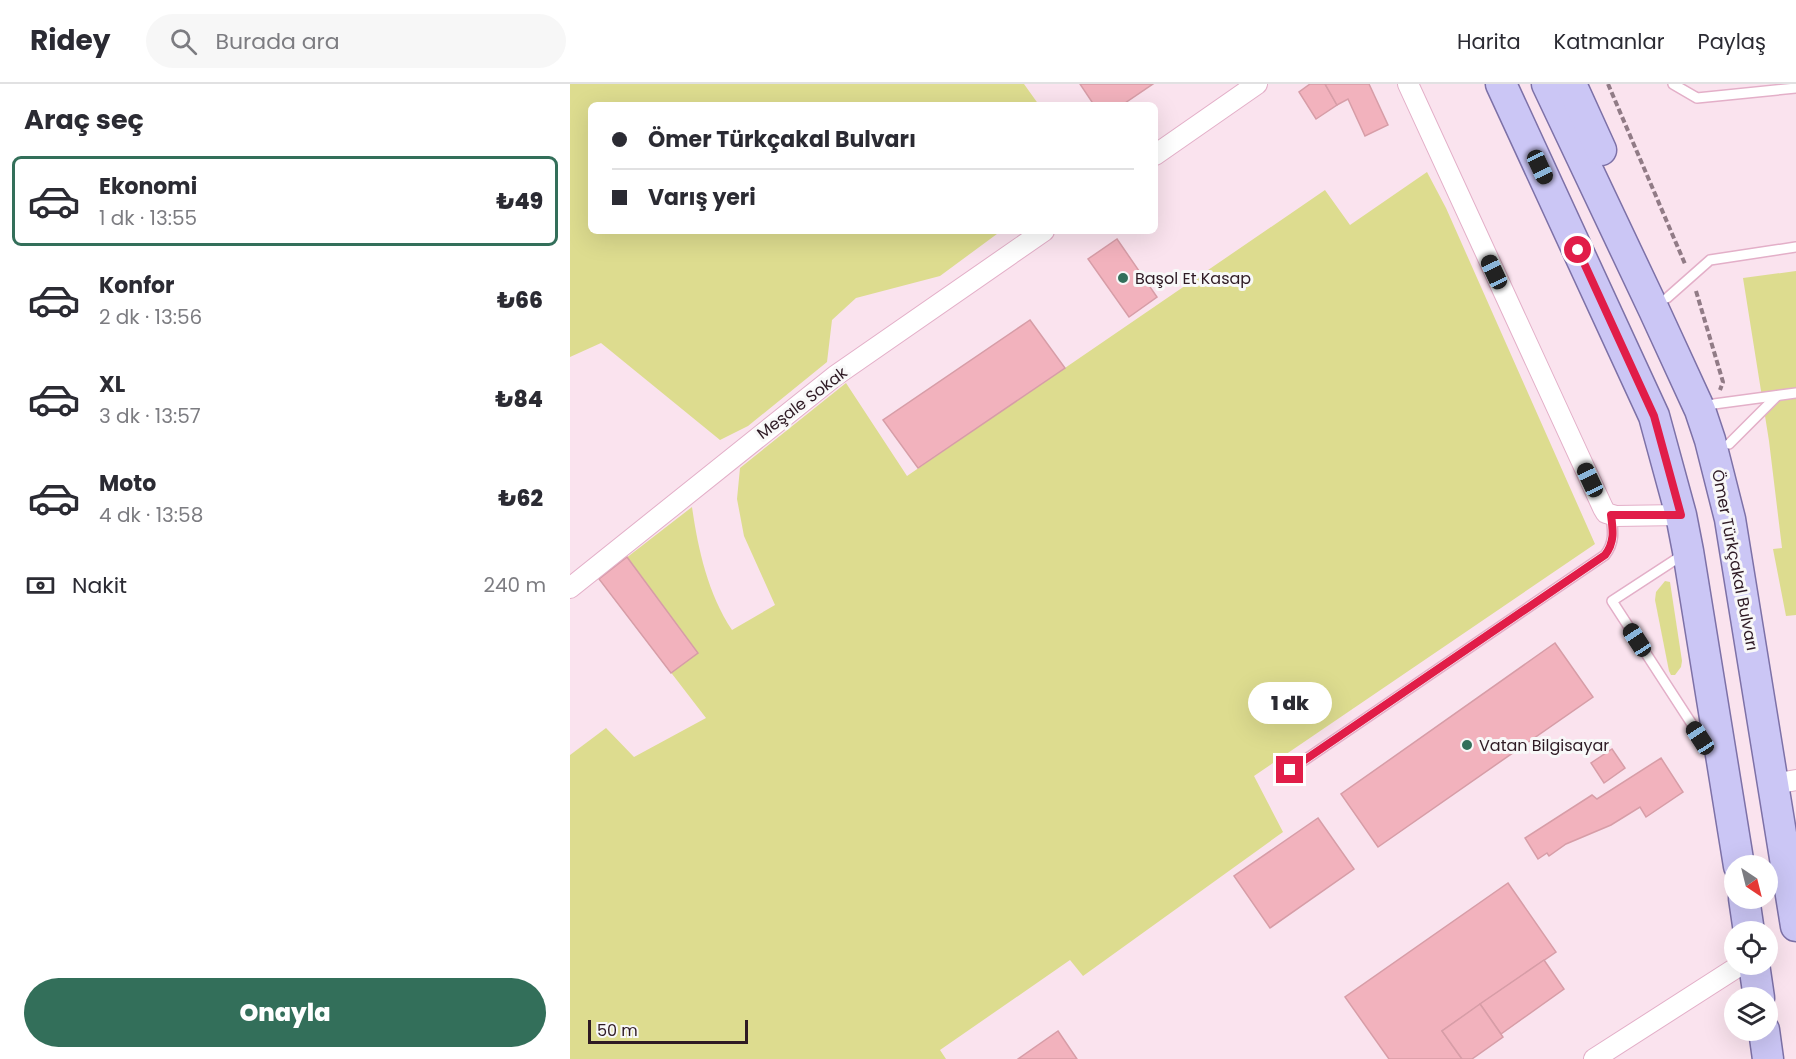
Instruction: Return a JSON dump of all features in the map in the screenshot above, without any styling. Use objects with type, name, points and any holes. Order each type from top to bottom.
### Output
[{"type":"main road","points":[[1502,84],[1654,416],[1681,515],[1688,551],[1737,855]]},
{"type":"main road","name":"Ömer Türkçakal Bulvarı","points":[[1547,84],[1700,410],[1710,440],[1730,519],[1785,782],[1796,926]]},
{"type":"main road","points":[[1571,84],[1714,404],[1729,444],[1770,653],[1781,727],[1785,782]]},
{"type":"main road","points":[[1766,1041],[1768,1059]]},
{"type":"street","points":[[1158,152],[1257,84]]},
{"type":"street","points":[[1408,84],[1606,513],[1611,515],[1681,515]]},
{"type":"street","name":"Meşale Sokak","points":[[570,588],[836,376],[1040,234]]},
{"type":"street","points":[[1594,1059],[1725,975]]},
{"type":"lane","points":[[1673,84],[1697,98],[1796,88]]},
{"type":"lane","points":[[1667,298],[1710,260],[1796,247]]},
{"type":"lane","points":[[1714,404],[1796,393]]},
{"type":"lane","points":[[1729,444],[1777,396]]},
{"type":"lane","points":[[1290,770],[1605,555],[1612,546],[1611,515]]},
{"type":"lane","points":[[1688,551],[1612,601],[1726,776]]},
{"type":"path","points":[[1608,84],[1691,278],[1723,382],[1714,404]]},
{"type":"shaded area","points":[[570,84],[1024,84],[1037,102],[588,102],[588,234],[997,234],[940,276],[856,298],[832,320],[827,362],[748,426],[720,440],[601,343],[570,357]]},
{"type":"shaded area","points":[[1427,172],[1446,208],[1595,544],[1254,776],[1283,832],[1083,976],[1070,960],[940,1050],[946,1059],[570,1059],[570,755],[606,728],[634,757],[706,718],[599,579],[692,507],[705,571],[716,602],[732,630],[775,605],[744,536],[737,499],[740,468],[846,383],[907,476],[1325,190],[1350,225]]},
{"type":"shaded area","points":[[1796,271],[1796,615],[1786,616],[1773,549],[1782,548],[1769,441],[1743,278]]},
{"type":"shaded area","points":[[1665,581],[1670,582],[1682,661],[1675,675],[1671,675],[1669,671],[1655,600],[1656,592]]},
{"type":"building","points":[[1080,84],[1153,84],[1126,102],[1092,102]]},
{"type":"building","points":[[1310,84],[1325,84],[1337,105],[1316,119],[1299,92]]},
{"type":"building","points":[[1325,84],[1369,84],[1388,125],[1365,136],[1348,99],[1337,105]]},
{"type":"building","name":"Başol Et Kasap","points":[[1117,239],[1157,297],[1129,317],[1088,259]]},
{"type":"building","points":[[1030,320],[1065,368],[918,468],[883,420]]},
{"type":"building","points":[[627,557],[698,653],[671,673],[599,579]]},
{"type":"building","name":"Vatan Bilgisayar","points":[[1555,643],[1593,697],[1378,847],[1341,794]]},
{"type":"building","points":[[1612,749],[1625,768],[1604,783],[1591,763]]},
{"type":"building","points":[[1661,758],[1683,792],[1646,817],[1640,807],[1611,825],[1566,844],[1549,856],[1547,853],[1538,859],[1525,838],[1592,795],[1597,799]]},
{"type":"building","points":[[1318,818],[1354,869],[1270,928],[1234,876]]},
{"type":"building","points":[[1508,883],[1556,952],[1442,1031],[1462,1059],[1389,1059],[1345,997]]},
{"type":"building","points":[[1544,960],[1564,989],[1501,1034],[1480,1004]]},
{"type":"building","points":[[1480,1004],[1503,1037],[1472,1059],[1462,1059],[1442,1031]]},
{"type":"building","points":[[1058,1031],[1077,1059],[1018,1059]]},
{"type":"place","name":"Başol Et Kasap","points":[[1123,278]]},
{"type":"place","name":"Vatan Bilgisayar","points":[[1467,745]]},
{"type":"route","points":[[1290,770],[1605,555],[1612,546],[1611,515],[1681,515],[1654,416],[1578,250]]}]
